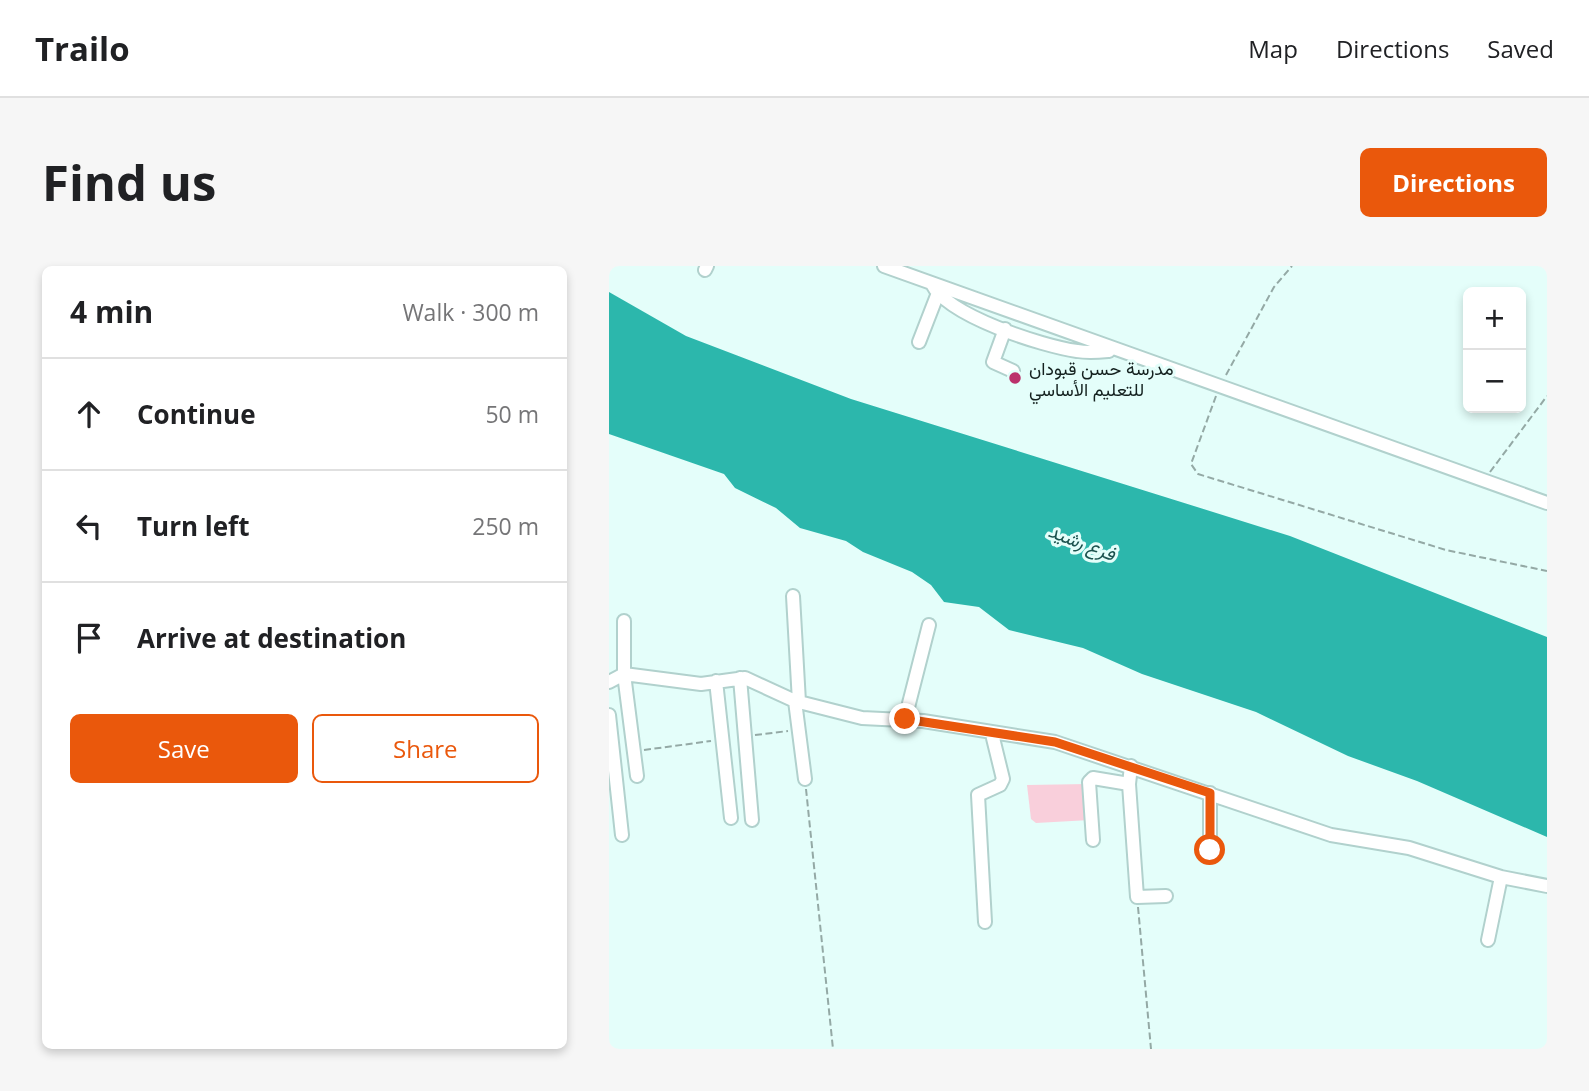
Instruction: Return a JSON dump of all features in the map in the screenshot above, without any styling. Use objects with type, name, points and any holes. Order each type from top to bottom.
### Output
[{"type":"street","points":[[884,266],[932,286],[1547,503]]},
{"type":"street","points":[[919,342],[932,286],[928,267]]},
{"type":"street","points":[[932,286],[961,309],[1005,329],[1075,351],[1114,350]]},
{"type":"street","points":[[1005,329],[993,362],[1013,371]]},
{"type":"street","points":[[793,596],[797,701],[805,779]]},
{"type":"street","points":[[624,621],[624,674],[637,776]]},
{"type":"street","points":[[905,719],[929,625]]},
{"type":"street","points":[[609,682],[624,674],[647,674],[693,683],[740,678],[751,680],[797,701],[862,718],[905,719],[1055,742],[1331,835],[1409,848],[1501,877],[1547,886]]},
{"type":"street","points":[[740,678],[752,820]]},
{"type":"street","points":[[716,681],[731,818]]},
{"type":"street","points":[[609,715],[622,835]]},
{"type":"street","points":[[985,922],[978,795],[982,790],[1000,785],[1003,779],[992,734]]},
{"type":"street","points":[[1131,766],[1129,784],[1137,897],[1166,895]]},
{"type":"street","points":[[1093,839],[1089,782],[1093,778],[1129,784]]},
{"type":"street","points":[[1210,793],[1210,850]]},
{"type":"street","points":[[1488,940],[1501,877]]},
{"type":"path","points":[[1292,266],[1275,286],[1219,388],[1193,453],[1191,468],[1198,474],[1446,550],[1547,571]]},
{"type":"path","points":[[1483,481],[1547,396]]},
{"type":"path","points":[[744,737],[799,729]]},
{"type":"path","points":[[635,751],[723,740]]},
{"type":"path","points":[[805,779],[833,1049]]},
{"type":"path","points":[[1137,897],[1151,1049]]},
{"type":"shaded area","points":[[1088,784],[1090,820],[1036,823],[1031,819],[1027,785]]},
{"type":"water","name":"فرع رشيد","points":[[609,292],[686,336],[851,399],[1290,536],[1547,637],[1547,837],[1417,781],[1348,756],[1256,712],[1142,674],[1083,648],[1009,630],[979,607],[944,602],[931,585],[912,572],[863,552],[846,541],[800,528],[776,508],[735,488],[724,474],[609,434]]},
{"type":"place","name":"مدرسة حسن قبودان للتعليم الأساسي","points":[[1015,378]]},
{"type":"route","points":[[905,719],[1055,742],[1210,793],[1210,850]]}]
